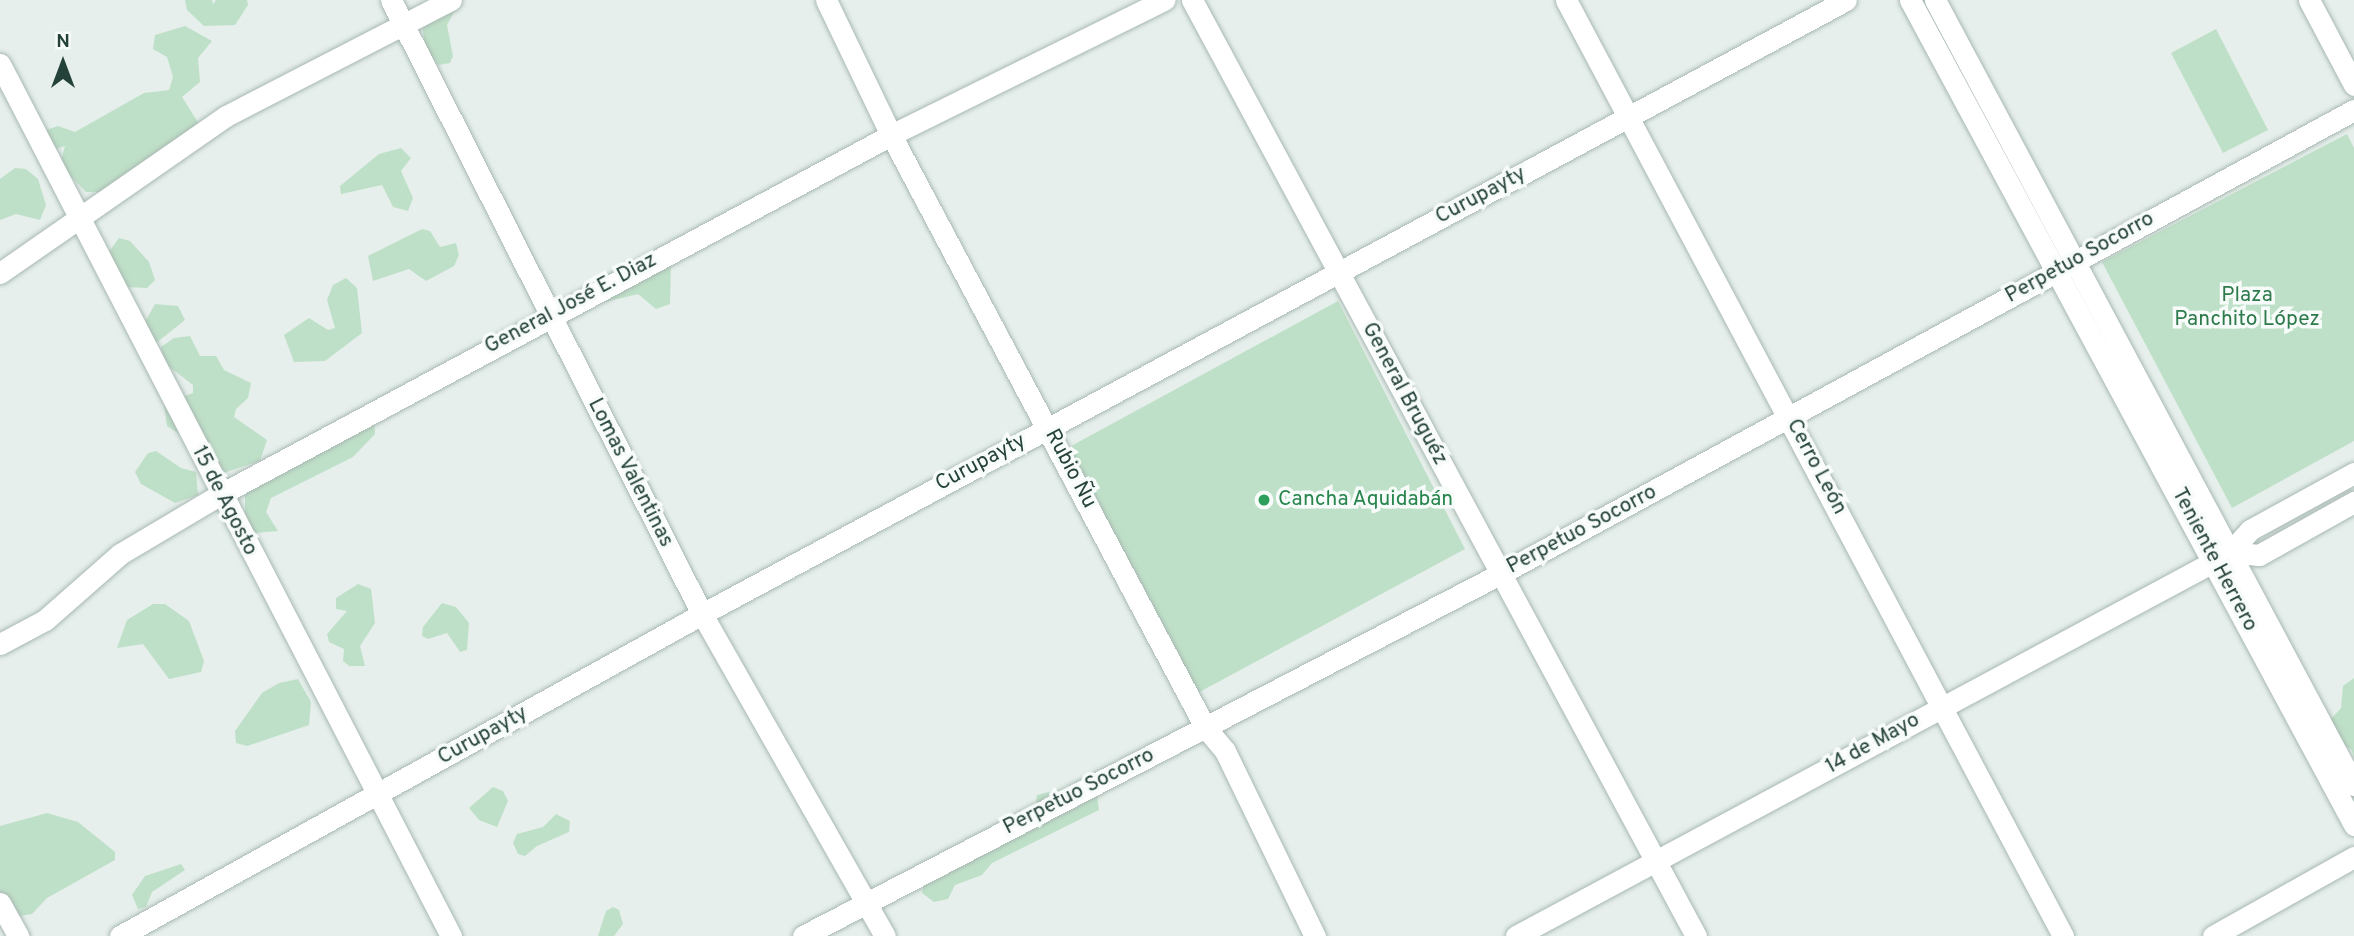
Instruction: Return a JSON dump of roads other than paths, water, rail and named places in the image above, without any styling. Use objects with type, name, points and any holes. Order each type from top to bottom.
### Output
[{"type":"street","name":"Lomas Valentinas","points":[[391,0],[702,614],[885,936]]},
{"type":"street","points":[[0,273],[226,116],[451,0]]},
{"type":"street","name":"Rubio Ñu","points":[[826,0],[891,135],[1205,727],[1225,751],[1315,936]]},
{"type":"street","name":"General José E. Diaz","points":[[0,645],[45,620],[120,554],[221,494],[549,315],[891,135],[1164,0]]},
{"type":"street","name":"General Bruguéz","points":[[1192,0],[1696,936]]},
{"type":"street","name":"Cerro León","points":[[1566,0],[1944,705],[2063,936]]},
{"type":"street","name":"Curupayty","points":[[120,936],[702,614],[1846,0]]},
{"type":"street","name":"Teniente Herrero","points":[[1910,0],[1988,121],[2067,265],[2299,700],[2354,825]]},
{"type":"street","name":"Teniente Herrero","points":[[1935,0],[1988,121]]},
{"type":"street","points":[[2309,0],[2354,86]]},
{"type":"street","name":"15 de Agosto","points":[[0,64],[375,796],[451,936]]},
{"type":"street","name":"Perpetuo Socorro","points":[[803,936],[1500,575],[2354,110]]},
{"type":"street","name":"14 de Mayo","points":[[1516,936],[2223,556],[2250,530],[2354,473]]},
{"type":"street","name":"14 de Mayo","points":[[2223,556],[2259,555],[2354,502]]},
{"type":"street","name":"Teniente Herrero","points":[[2299,700],[2354,785]]},
{"type":"street","points":[[2213,936],[2354,857]]},
{"type":"street","points":[[0,903],[18,936]]},
{"type":"place","name":"Cancha Aquidabán","points":[[1264,500]]},
{"type":"park label","name":"Plaza Panchito López","points":[[2247,308]]}]
